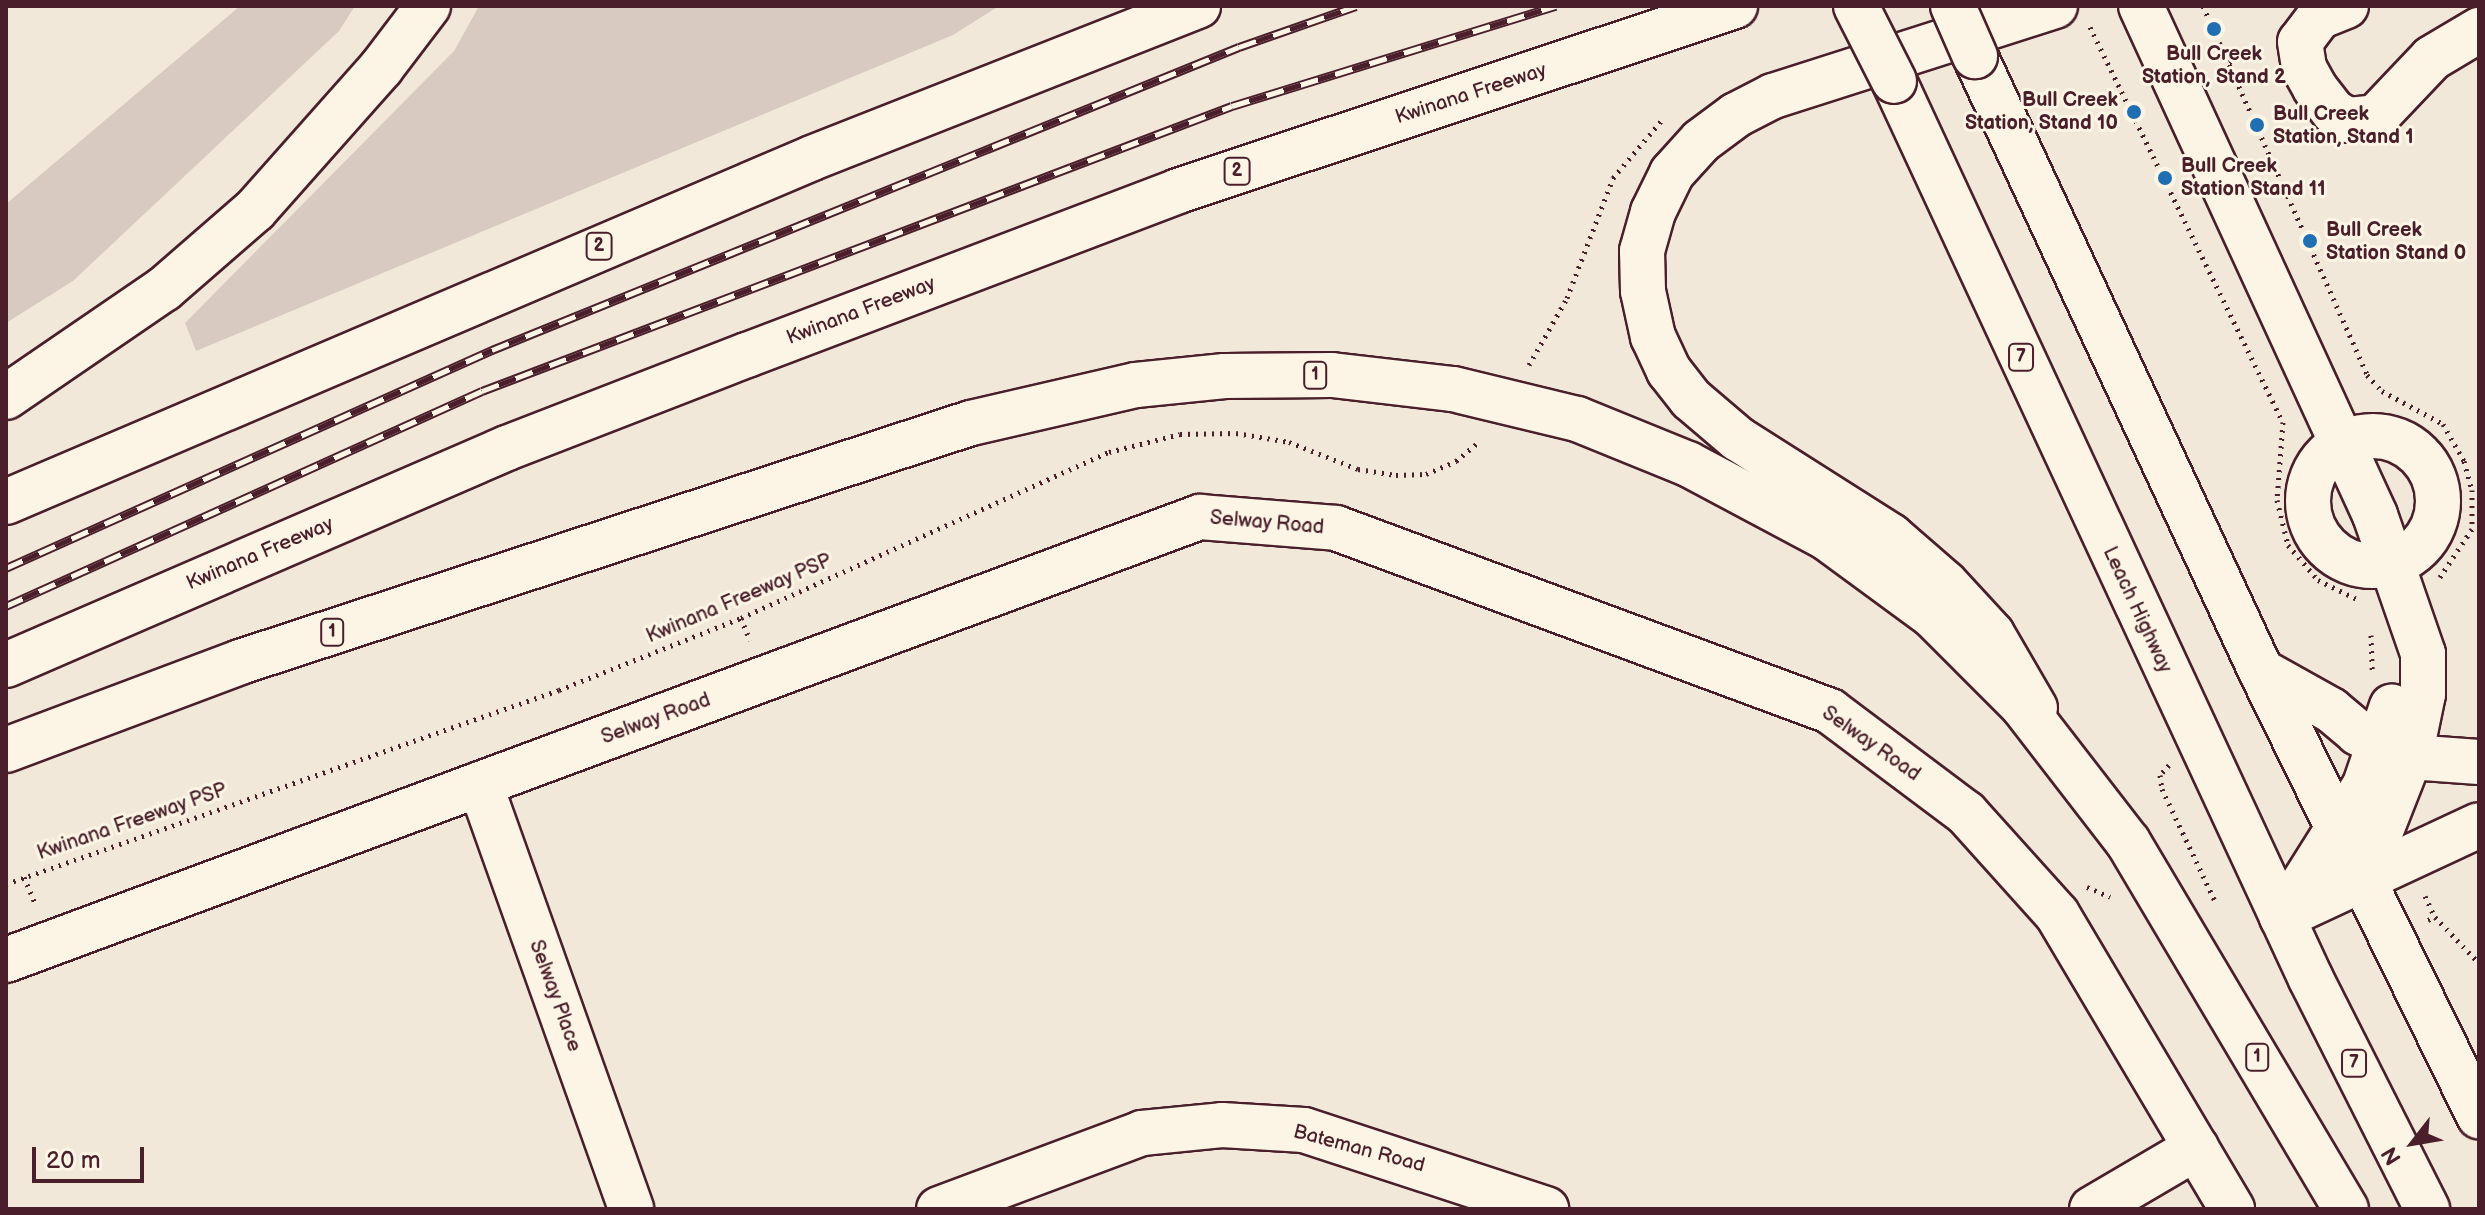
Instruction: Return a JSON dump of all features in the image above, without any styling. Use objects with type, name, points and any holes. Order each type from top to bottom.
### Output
[{"type":"main road","points":[[6,397],[164,289],[255,210],[381,68],[428,6]]},
{"type":"main road","name":"2","points":[[6,502],[727,193],[1198,6]]},
{"type":"main road","name":"Kwinana Freeway","points":[[6,665],[507,448],[747,355],[1178,191],[1735,6]]},
{"type":"main road","name":"Leach Highway","points":[[1856,6],[1894,81],[2282,917],[2427,1209]]},
{"type":"main road","points":[[1953,6],[2261,671],[2362,879],[2478,1104]]},
{"type":"main road","points":[[2346,6],[2319,17],[2300,42],[2304,68],[2315,88],[2334,112],[2348,120],[2376,117],[2432,58],[2479,30]]},
{"type":"main road","points":[[2142,8],[2342,443],[2393,564],[2405,611],[2394,647],[2396,751],[2362,879]]},
{"type":"main road","points":[[2056,745],[1992,634],[1945,583],[1891,536],[1738,439],[1691,399],[1669,371],[1653,337],[1643,291],[1642,251],[1653,212],[1672,173],[1701,141],[1736,115],[1773,96],[2072,17]]},
{"type":"main road","name":"1","points":[[6,750],[240,662],[971,423],[1136,385],[1225,376],[1332,375],[1453,389],[1577,419],[1688,464],[1827,538],[1932,615],[2056,745],[2168,904],[2346,1209]]},
{"type":"main road","points":[[2384,436],[2422,457],[2434,475],[2437,518],[2428,539],[2393,564],[2351,564],[2317,537],[2307,495],[2318,465],[2342,443],[2384,436]]},
{"type":"main road","name":"Selway Road","points":[[6,960],[1200,517],[1336,528],[1830,711],[1966,813],[2057,914],[2232,1209]]},
{"type":"main road","points":[[2261,671],[2396,751],[2479,762]]},
{"type":"main road","points":[[2282,917],[2337,829],[2396,751]]},
{"type":"main road","name":"Selway Place","points":[[480,784],[631,1209]]},
{"type":"main road","points":[[2282,917],[2479,825]]},
{"type":"main road","name":"Bateman Road","points":[[939,1209],[993,1200],[1142,1133],[1222,1125],[1304,1130],[1546,1209]]},
{"type":"main road","points":[[2092,1209],[2196,1148]]},
{"type":"path","points":[[2203,6],[2367,375],[2382,391],[2443,424],[2464,461],[2472,490],[2472,529],[2405,611],[2371,685]]},
{"type":"path","points":[[2072,17],[2283,422],[2277,500],[2288,545],[2318,580],[2358,598],[2364,606]]},
{"type":"path","name":"Kwinana Freeway PSP","points":[[6,884],[559,690],[741,618],[1109,452],[1180,434],[1236,433],[1289,442],[1358,469],[1396,475],[1426,474],[1456,461],[1480,441]]},
{"type":"path","points":[[2169,764],[2160,775],[2162,789],[2217,905]]},
{"type":"path","points":[[2057,914],[2088,886],[2105,891],[2113,900]]},
{"type":"path","points":[[2423,923],[2435,917],[2479,963]]},
{"type":"shaded area","points":[[240,6],[355,6],[339,31],[73,281],[6,323],[6,204]]},
{"type":"shaded area","points":[[479,6],[999,6],[953,35],[196,351],[185,323],[454,51]]},
{"type":"railway","points":[[6,568],[492,350],[1239,47],[1356,6]]},
{"type":"railway","points":[[6,606],[482,391],[1232,106],[1556,6]]},
{"type":"place","name":"Bull Creek Station, Stand 2","points":[[2214,29]]},
{"type":"place","name":"Bull Creek Station, Stand 10","points":[[2134,112]]},
{"type":"place","name":"Bull Creek Station, Stand 1","points":[[2257,125]]},
{"type":"place","name":"Bull Creek Station Stand 11","points":[[2165,178]]},
{"type":"place","name":"Bull Creek Station Stand 0","points":[[2310,241]]}]
